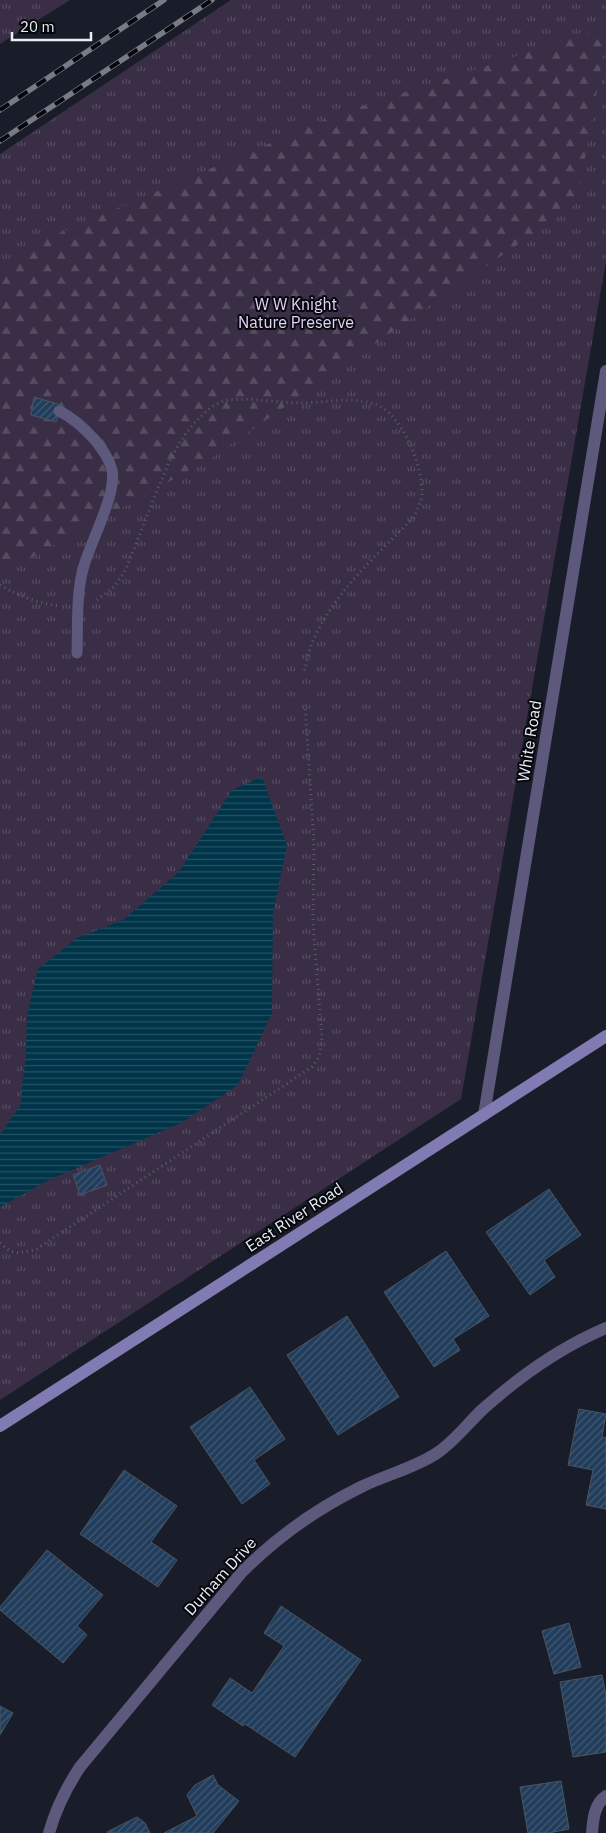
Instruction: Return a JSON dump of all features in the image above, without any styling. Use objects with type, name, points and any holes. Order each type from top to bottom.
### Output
[{"type":"main road","name":"East River Road","points":[[0,1426],[606,1036]]},
{"type":"street","name":"White Road","points":[[484,1115],[606,371]]},
{"type":"street","name":"Durham Drive","points":[[49,1833],[55,1811],[67,1786],[80,1767],[242,1572],[266,1549],[292,1528],[326,1505],[362,1486],[438,1453],[457,1437],[502,1392],[555,1354],[582,1338],[606,1328]]},
{"type":"street","points":[[592,1833],[595,1812],[601,1799],[606,1796]]},
{"type":"lane","points":[[59,411],[91,435],[106,454],[112,471],[112,490],[83,569],[78,605],[77,653]]},
{"type":"path","points":[[0,585],[20,596],[44,604],[66,607],[100,600],[114,588],[124,573],[173,452],[195,421],[210,408],[226,400],[301,403],[360,401],[376,404],[389,411],[400,424],[413,453],[422,494],[419,507],[413,518],[343,590],[324,619],[312,644],[304,672]]},
{"type":"path","points":[[0,1243],[10,1251],[18,1253],[35,1250],[43,1246],[97,1208],[312,1067],[319,1057],[322,1037],[313,924],[314,843],[305,705]]},
{"type":"green space","points":[[0,0],[70,0],[0,44]]},
{"type":"green space","name":"W W Knight Nature Preserve","points":[[231,0],[606,0],[606,261],[461,1099],[0,1400],[0,154]]},
{"type":"green space","points":[[606,27],[606,39],[577,203],[210,459],[0,575],[0,270],[48,238],[338,114]]},
{"type":"water","points":[[262,777],[287,846],[273,913],[272,1013],[238,1085],[181,1123],[49,1180],[0,1207],[0,1134],[20,1106],[26,1053],[27,1015],[38,969],[77,938],[123,920],[178,873],[232,790]]},
{"type":"building","points":[[34,397],[61,405],[56,422],[31,415]]},
{"type":"building","points":[[100,1165],[107,1185],[80,1195],[73,1175]]},
{"type":"building","points":[[549,1189],[581,1235],[544,1260],[555,1277],[530,1295],[486,1232]]},
{"type":"building","points":[[446,1251],[489,1316],[453,1339],[460,1350],[434,1367],[384,1292]]},
{"type":"building","points":[[347,1316],[399,1397],[338,1435],[287,1355]]},
{"type":"building","points":[[250,1387],[285,1439],[254,1460],[270,1484],[242,1504],[190,1427]]},
{"type":"building","points":[[579,1409],[606,1414],[602,1437],[606,1438],[606,1509],[586,1505],[593,1470],[568,1465]]},
{"type":"building","points":[[124,1470],[177,1506],[151,1542],[177,1560],[158,1587],[80,1534]]},
{"type":"building","points":[[47,1550],[103,1595],[77,1626],[87,1635],[63,1663],[0,1610],[0,1607]]},
{"type":"building","points":[[281,1606],[361,1660],[295,1757],[212,1705],[230,1678],[252,1693],[284,1646],[264,1633]]},
{"type":"building","points":[[569,1623],[581,1667],[554,1674],[542,1631]]},
{"type":"building","points":[[602,1675],[606,1696],[606,1752],[573,1757],[560,1682]]},
{"type":"building","points":[[0,1706],[13,1713],[0,1735]]},
{"type":"building","points":[[213,1775],[218,1785],[239,1801],[213,1833],[164,1833],[197,1816],[187,1795],[195,1785]]},
{"type":"building","points":[[561,1781],[569,1829],[549,1833],[528,1833],[520,1787]]},
{"type":"building","points":[[137,1817],[145,1823],[150,1833],[107,1832]]},
{"type":"railway","points":[[0,110],[164,0]]},
{"type":"railway","points":[[0,141],[212,0]]}]
